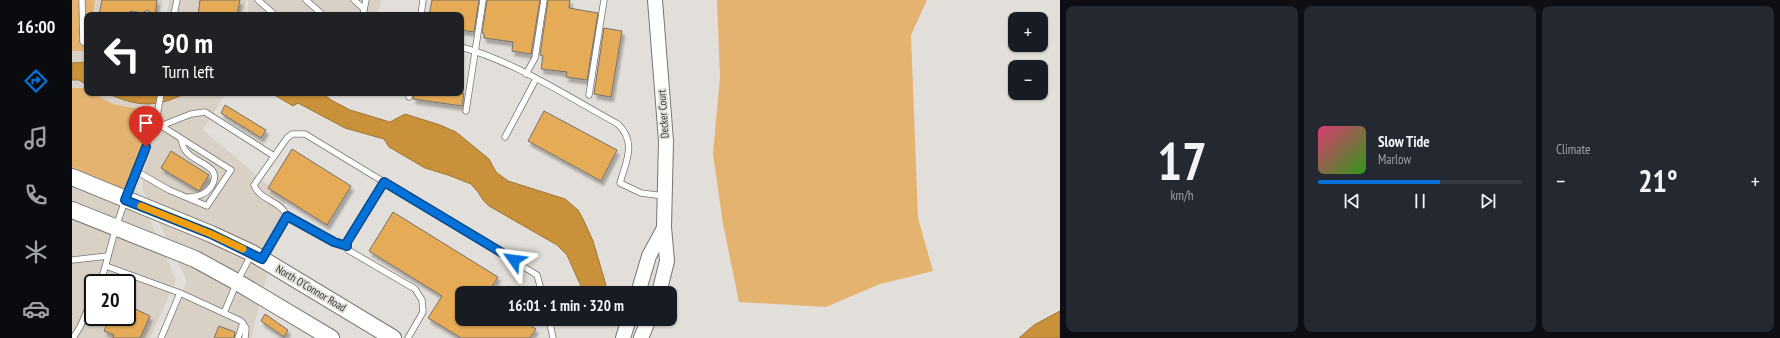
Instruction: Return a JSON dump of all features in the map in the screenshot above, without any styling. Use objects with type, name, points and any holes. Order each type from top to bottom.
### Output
[{"type":"main road","name":"North O'Connor Road","points":[[72,177],[211,234],[257,256],[393,338]]},
{"type":"main road","points":[[72,210],[195,259],[237,282],[331,338]]},
{"type":"street","name":"Decker Court","points":[[655,0],[666,141],[664,227],[667,261],[661,286]]},
{"type":"street","points":[[640,286],[650,256],[664,227]]},
{"type":"street","points":[[623,338],[627,326]]},
{"type":"street","points":[[642,338],[646,326]]},
{"type":"lane","points":[[82,0],[84,29]]},
{"type":"lane","points":[[175,12],[177,0]]},
{"type":"lane","points":[[258,0],[272,12]]},
{"type":"lane","points":[[306,0],[320,12]]},
{"type":"lane","points":[[354,0],[363,12]]},
{"type":"lane","points":[[363,12],[366,0]]},
{"type":"lane","points":[[421,12],[423,0]]},
{"type":"lane","points":[[466,111],[483,0]]},
{"type":"lane","points":[[526,74],[535,58],[544,0]]},
{"type":"lane","points":[[589,95],[604,0]]},
{"type":"lane","points":[[464,48],[476,51],[526,74],[618,124],[627,135],[630,149],[620,183],[641,193],[664,196]]},
{"type":"lane","points":[[505,137],[536,79]]},
{"type":"lane","points":[[103,274],[125,200],[158,122],[161,96]]},
{"type":"lane","points":[[158,122],[205,112],[274,156]]},
{"type":"lane","points":[[136,172],[187,198],[207,206],[231,170],[181,139],[158,122]]},
{"type":"lane","points":[[347,246],[334,242],[287,216],[284,210],[256,191],[254,185],[287,138],[292,134],[305,134],[537,274],[540,286]]},
{"type":"lane","points":[[181,139],[184,149],[210,168],[215,175],[215,180],[208,191],[197,197],[187,198]]},
{"type":"lane","points":[[384,182],[347,242],[347,246],[348,250],[415,289],[422,300],[422,312],[408,338]]},
{"type":"lane","points":[[224,313],[237,282],[287,216]]},
{"type":"lane","points":[[72,260],[108,256]]},
{"type":"lane","points":[[106,266],[180,293],[224,313],[243,323],[246,331],[245,338]]},
{"type":"lane","points":[[161,338],[180,293]]},
{"type":"lane","points":[[73,338],[84,318]]},
{"type":"lane","points":[[238,338],[243,323]]},
{"type":"lane","points":[[550,326],[553,338]]},
{"type":"shaded area","points":[[72,0],[163,0],[161,12],[84,12],[84,96],[140,96],[125,162],[176,280],[150,338],[72,338]]},
{"type":"shaded area","points":[[72,0],[95,0],[93,12],[84,12],[84,51],[72,51]]},
{"type":"shaded area","points":[[169,0],[246,0],[245,12],[167,12]]},
{"type":"shaded area","points":[[248,0],[381,0],[379,12],[248,12]]},
{"type":"shaded area","points":[[717,0],[927,0],[911,35],[918,218],[933,271],[880,284],[826,307],[739,302],[723,224],[713,154],[720,77]]},
{"type":"shaded area","points":[[84,62],[84,83],[79,80],[72,80],[72,63]]},
{"type":"shaded area","points":[[72,88],[84,88],[84,96],[98,96],[113,104],[151,112],[131,183],[123,190],[72,167]]},
{"type":"shaded area","points":[[114,96],[179,96],[166,101],[146,104]]},
{"type":"shaded area","points":[[155,96],[224,96],[203,130],[286,200],[251,338],[162,338],[187,281],[142,188]]},
{"type":"shaded area","points":[[276,96],[326,96],[350,110],[390,122],[405,114],[440,125],[456,132],[489,159],[496,172],[508,181],[565,199],[578,210],[593,241],[606,285],[581,286],[567,255],[557,245],[489,206],[471,184],[425,168],[389,147],[384,139],[345,128],[298,103],[293,106]]},
{"type":"shaded area","points":[[1060,311],[1060,338],[1019,338],[1034,325]]},
{"type":"building","points":[[102,0],[157,0],[155,12],[150,12],[147,10],[144,12],[100,12]]},
{"type":"building","points":[[200,0],[240,0],[238,12],[198,12]]},
{"type":"building","points":[[432,0],[479,0],[474,32],[464,30],[464,12],[430,12]]},
{"type":"building","points":[[487,0],[540,0],[531,54],[512,51],[513,42],[484,38],[484,33],[482,33]]},
{"type":"building","points":[[548,0],[570,0],[569,8],[598,13],[587,80],[566,77],[567,72],[541,69],[543,56],[540,55]]},
{"type":"building","points":[[604,28],[622,31],[611,97],[594,94]]},
{"type":"building","points":[[414,96],[464,96],[462,106],[413,99]]},
{"type":"building","points":[[225,105],[266,130],[261,138],[221,113]]},
{"type":"building","points":[[544,111],[617,150],[601,181],[528,141]]},
{"type":"building","points":[[292,149],[351,186],[327,225],[268,188]]},
{"type":"building","points":[[171,151],[209,175],[199,191],[161,168]]},
{"type":"building","points":[[393,212],[498,277],[492,286],[455,286],[455,326],[531,326],[536,329],[530,338],[461,338],[428,318],[442,296],[369,251]]},
{"type":"building","points":[[136,309],[150,316],[140,338],[113,338],[114,335],[104,331],[106,326],[136,326]]},
{"type":"building","points":[[265,314],[288,330],[284,337],[261,321]]},
{"type":"building","points":[[219,326],[235,332],[234,338],[214,338]]},
{"type":"slow traffic","points":[[141,206],[211,234],[243,249]]},
{"type":"route","points":[[146,147],[125,200],[211,234],[262,259],[287,216],[334,242],[347,246],[347,242],[384,182],[514,260]]}]
